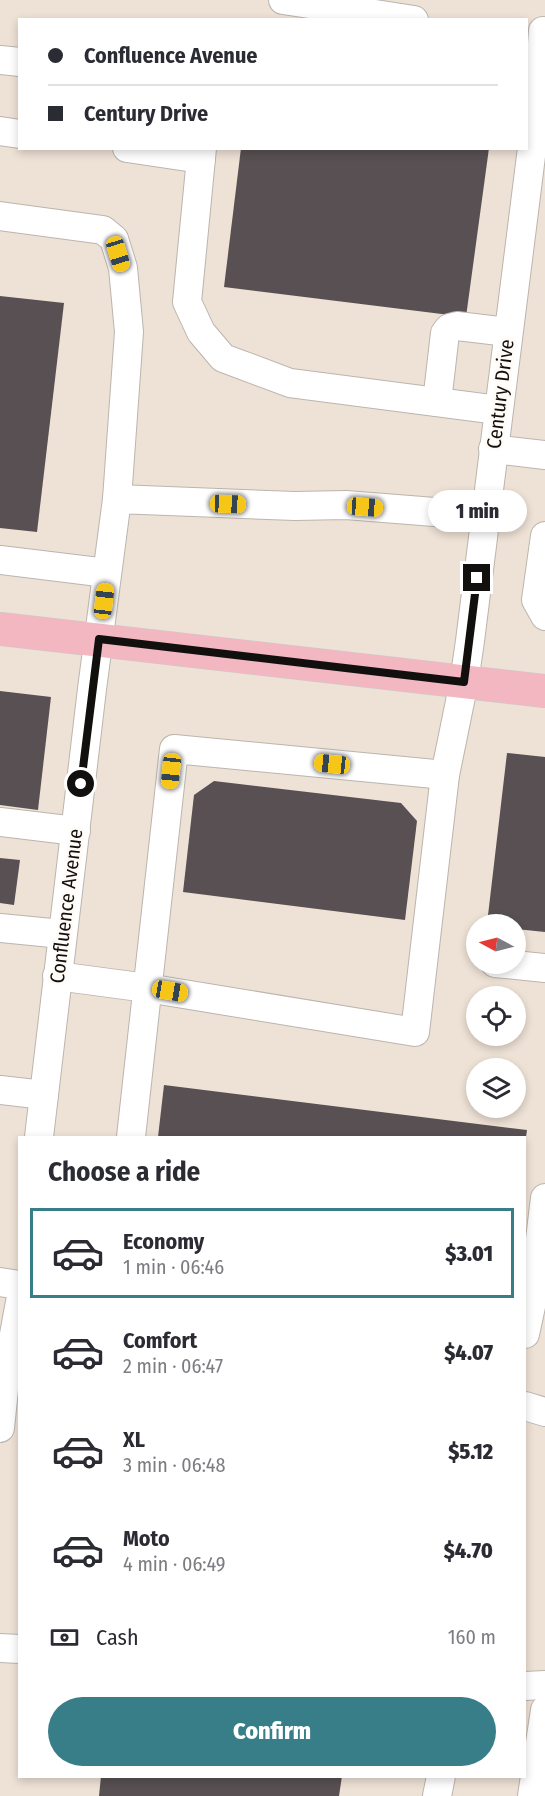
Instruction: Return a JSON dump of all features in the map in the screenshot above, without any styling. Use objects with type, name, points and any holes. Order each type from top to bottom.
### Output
[{"type":"main road","points":[[0,629],[545,691]]},
{"type":"street","points":[[282,0],[401,18]]},
{"type":"street","name":"Century Drive","points":[[147,988],[415,1032],[445,775],[464,682],[536,116],[538,31]]},
{"type":"street","points":[[0,60],[18,62]]},
{"type":"street","points":[[0,131],[18,134]]},
{"type":"street","points":[[152,150],[202,154],[187,302],[201,332],[223,358],[290,383],[498,410]]},
{"type":"street","name":"Confluence Avenue","points":[[0,216],[103,230],[114,239],[123,268],[129,332],[117,499],[62,934],[39,1136]]},
{"type":"street","points":[[437,402],[445,333],[449,328],[457,326],[508,332]]},
{"type":"street","points":[[494,449],[545,455]]},
{"type":"street","points":[[117,499],[295,506],[346,505],[485,516]]},
{"type":"street","points":[[545,536],[536,600],[545,616]]},
{"type":"street","points":[[0,560],[107,573]]},
{"type":"street","points":[[131,1136],[174,749],[445,775]]},
{"type":"street","points":[[0,822],[76,831]]},
{"type":"street","points":[[0,928],[62,934]]},
{"type":"street","points":[[526,966],[545,968]]},
{"type":"street","points":[[57,976],[147,988]]},
{"type":"street","points":[[0,1090],[44,1095]]},
{"type":"street","points":[[526,1325],[533,1298],[545,1198]]},
{"type":"street","points":[[0,1282],[18,1285]]},
{"type":"street","points":[[0,1428],[4,1389],[18,1320]]},
{"type":"street","points":[[526,1406],[545,1412]]},
{"type":"street","points":[[0,1648],[18,1649]]},
{"type":"street","points":[[526,1686],[545,1685]]},
{"type":"street","points":[[532,1796],[545,1710]]},
{"type":"street","points":[[437,1796],[441,1778]]},
{"type":"shaded area","points":[[0,0],[545,0],[545,1796],[0,1796]]},
{"type":"building","points":[[241,150],[489,150],[466,317],[224,287]]},
{"type":"building","points":[[0,296],[64,303],[37,532],[0,528]]},
{"type":"building","points":[[0,691],[51,697],[38,810],[0,805]]},
{"type":"building","points":[[507,753],[545,757],[545,932],[526,930],[526,914],[488,914]]},
{"type":"building","points":[[214,781],[401,803],[417,821],[405,920],[183,892],[194,795]]},
{"type":"building","points":[[0,858],[20,860],[14,905],[0,903]]},
{"type":"building","points":[[164,1085],[527,1130],[526,1137],[158,1136]]},
{"type":"building","points":[[101,1778],[342,1778],[339,1796],[99,1796]]},
{"type":"route","points":[[81,784],[99,639],[464,682],[477,578]]}]
